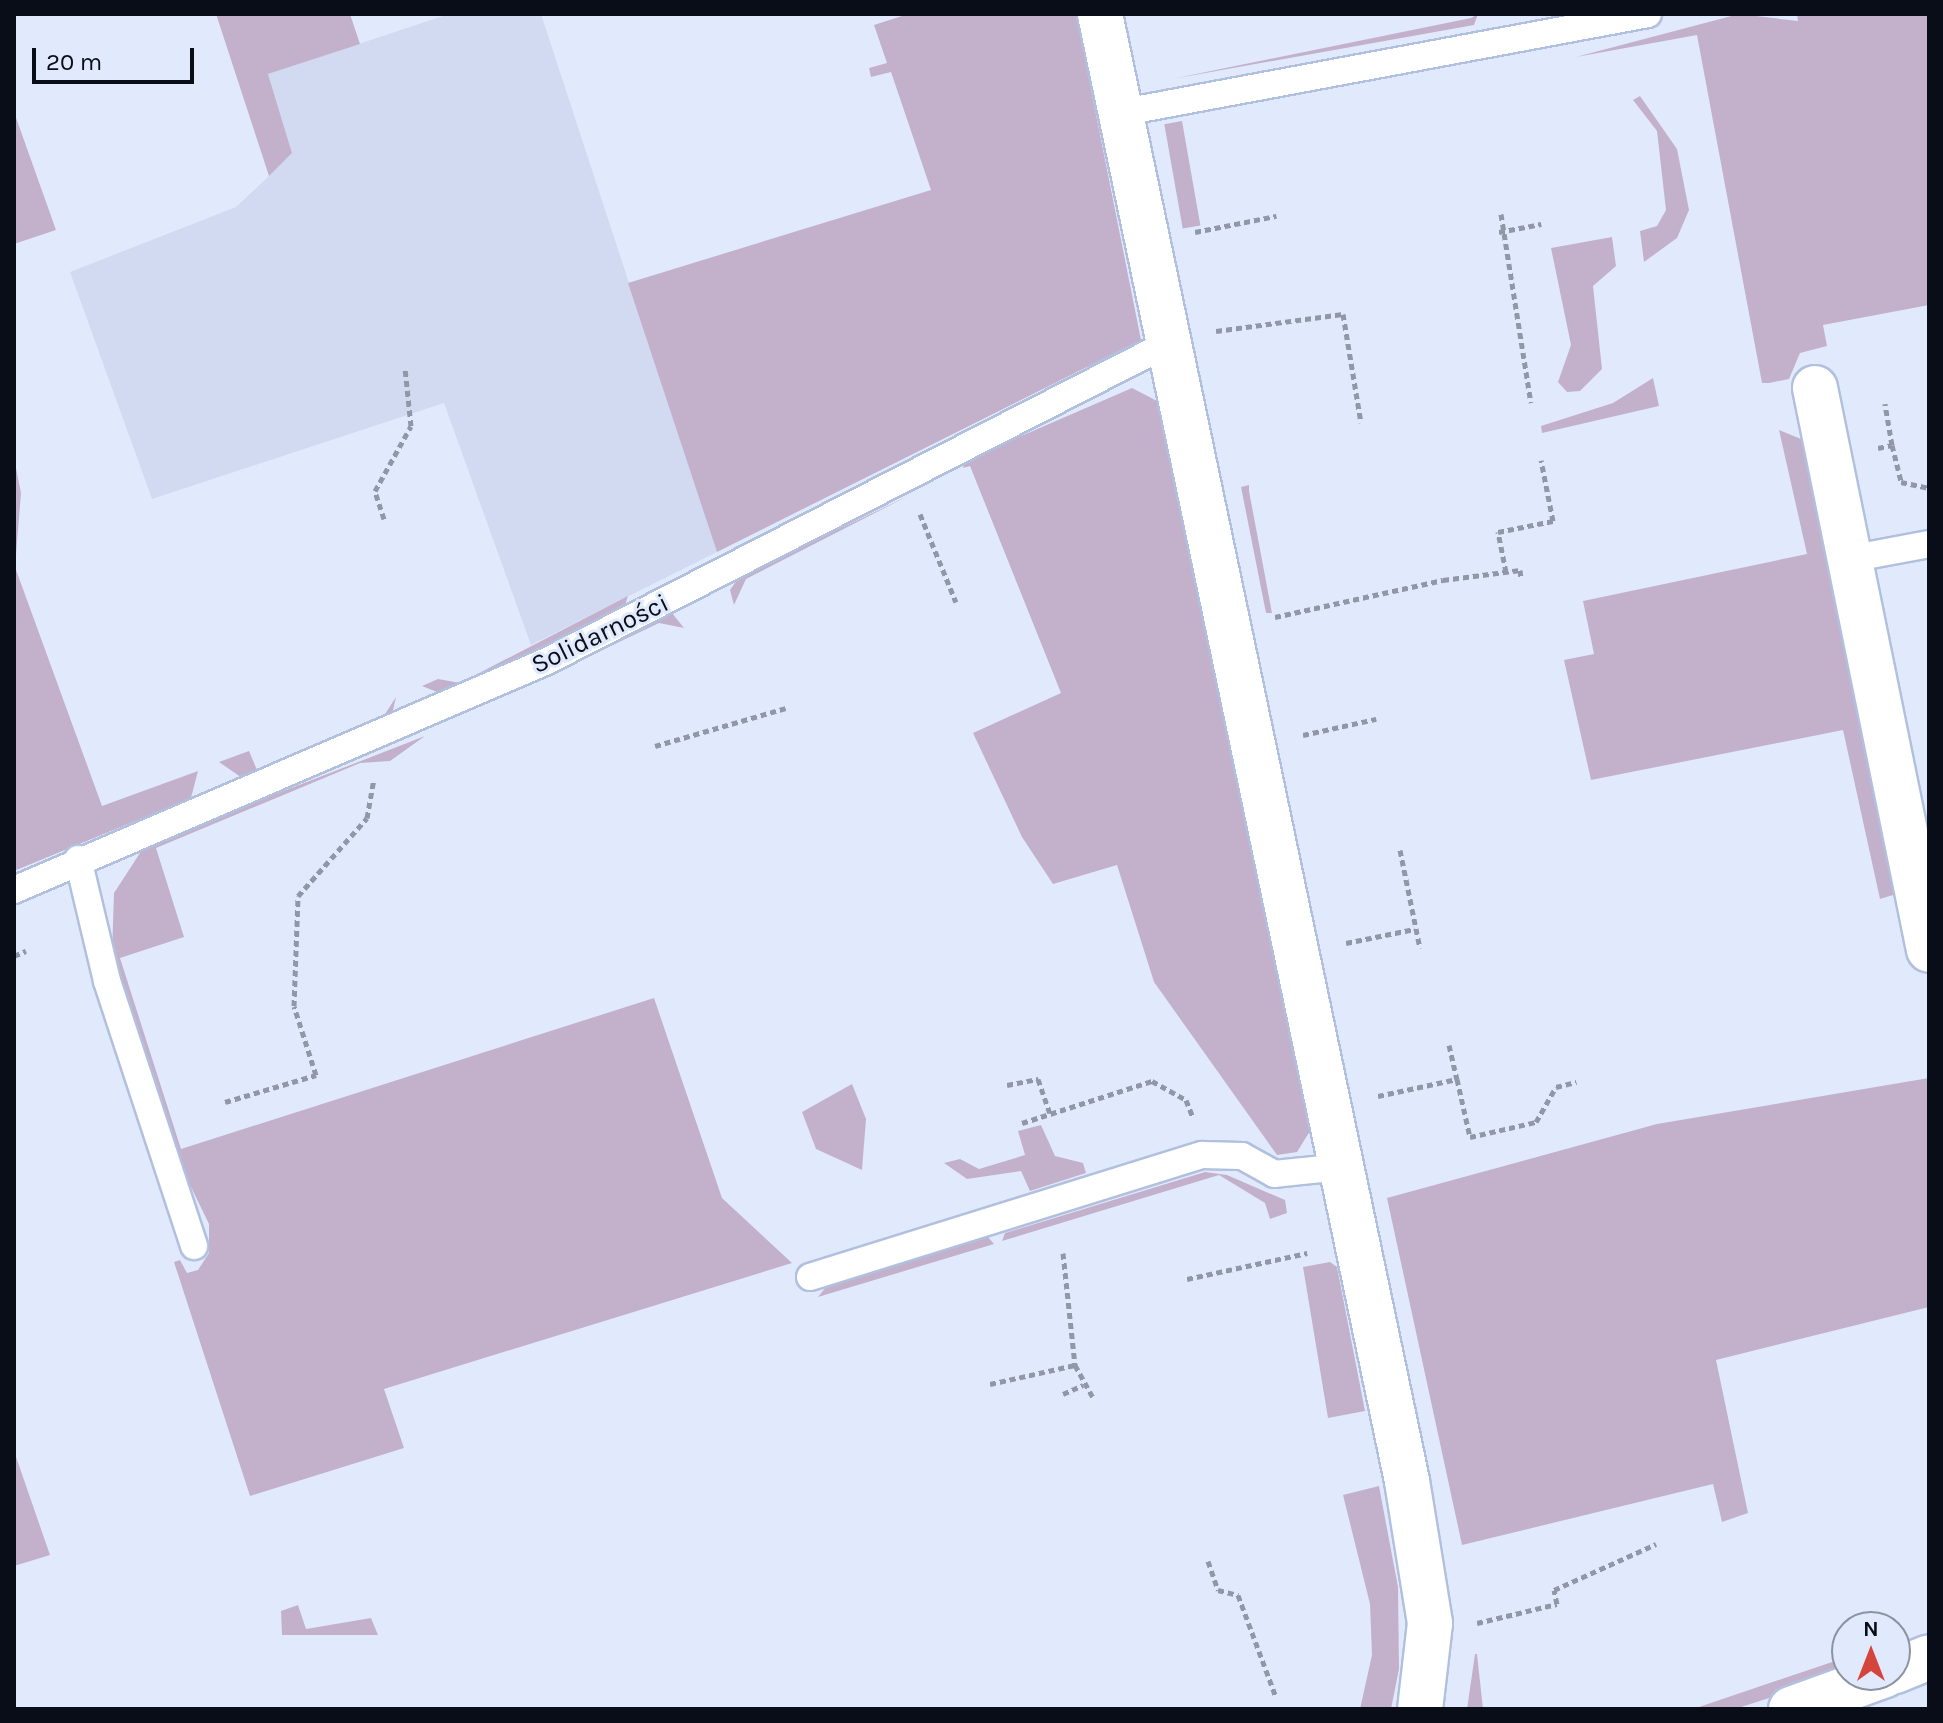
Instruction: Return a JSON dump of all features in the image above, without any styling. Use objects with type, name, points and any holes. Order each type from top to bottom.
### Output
[{"type":"street","points":[[1100,14],[1124,112],[1169,343],[1424,1569],[1430,1623],[1420,1709]]},
{"type":"street","points":[[1815,388],[1929,950]]},
{"type":"street","points":[[1791,1709],[1841,1691]]},
{"type":"lane","points":[[1124,112],[1648,14]]},
{"type":"lane","name":"Solidarności","points":[[14,890],[78,859],[547,661],[1169,343]]},
{"type":"lane","points":[[1849,559],[1929,544]]},
{"type":"lane","points":[[78,859],[107,981],[194,1246]]},
{"type":"lane","points":[[810,1277],[1202,1155],[1242,1156],[1274,1174],[1342,1167]]},
{"type":"path","points":[[1501,214],[1499,232],[1531,403]]},
{"type":"path","points":[[1202,230],[1276,216]]},
{"type":"path","points":[[1499,232],[1541,224]]},
{"type":"path","points":[[1220,330],[1343,314],[1361,423]]},
{"type":"path","points":[[384,519],[375,491],[411,426],[405,368]]},
{"type":"path","points":[[1892,445],[1901,482],[1929,488]]},
{"type":"path","points":[[1506,572],[1498,532],[1553,521],[1541,460]]},
{"type":"path","points":[[917,507],[956,602]]},
{"type":"path","points":[[1273,617],[1506,572],[1520,570],[1521,578]]},
{"type":"path","points":[[655,746],[786,708]]},
{"type":"path","points":[[1295,736],[1376,719]]},
{"type":"path","points":[[225,1102],[316,1075],[294,1006],[298,896],[367,818],[376,774]]},
{"type":"path","points":[[1400,850],[1420,948]]},
{"type":"path","points":[[1334,946],[1415,929]]},
{"type":"path","points":[[14,956],[26,951]]},
{"type":"path","points":[[1449,1045],[1470,1137],[1536,1122],[1556,1087],[1576,1082]]},
{"type":"path","points":[[1007,1085],[1038,1079],[1050,1113]]},
{"type":"path","points":[[1369,1098],[1457,1079]]},
{"type":"path","points":[[1022,1123],[1152,1081],[1186,1100],[1193,1117]]},
{"type":"path","points":[[1063,1253],[1075,1365],[1083,1385],[1094,1399]]},
{"type":"path","points":[[1187,1279],[1281,1256]]},
{"type":"path","points":[[990,1384],[1075,1365]]},
{"type":"path","points":[[1063,1394],[1083,1385]]},
{"type":"path","points":[[1484,1622],[1557,1604],[1554,1590],[1656,1544]]},
{"type":"path","points":[[1208,1561],[1218,1590],[1238,1595],[1276,1697]]},
{"type":"shaded area","points":[[216,14],[350,14],[360,44],[268,74],[292,153],[269,176]]},
{"type":"shaded area","points":[[449,14],[541,14],[717,552],[531,645],[444,403],[152,499],[70,272],[236,207],[292,153],[268,74]]},
{"type":"shaded area","points":[[908,14],[1076,14],[1141,340],[717,552],[628,283],[931,190],[891,72],[871,77],[869,68],[887,63],[874,25]]},
{"type":"shaded area","points":[[1478,14],[1474,25],[1172,79],[1471,18]]},
{"type":"shaded area","points":[[1739,14],[1798,21],[1797,14],[1929,14],[1929,305],[1823,325],[1827,346],[1800,353],[1789,379],[1769,383],[1762,383],[1697,35],[1576,57]]},
{"type":"shaded area","points":[[1640,96],[1677,149],[1689,210],[1677,238],[1644,262],[1640,231],[1657,226],[1666,210],[1657,131],[1633,100]]},
{"type":"shaded area","points":[[14,112],[56,230],[14,244]]},
{"type":"shaded area","points":[[1182,121],[1200,225],[1183,229],[1164,124]]},
{"type":"shaded area","points":[[1612,237],[1616,266],[1593,286],[1602,369],[1580,391],[1567,392],[1558,382],[1571,345],[1551,248]]},
{"type":"shaded area","points":[[1653,378],[1659,406],[1542,433],[1541,426],[1613,403]]},
{"type":"shaded area","points":[[1132,388],[1161,403],[1310,1131],[1297,1152],[1277,1155],[1154,982],[1117,865],[1053,884],[1022,837],[973,733],[1061,693],[970,466],[963,468],[966,460]]},
{"type":"shaded area","points":[[1779,430],[1806,441],[1906,891],[1880,899],[1843,730],[1591,780],[1564,660],[1594,654],[1583,601],[1807,554]]},
{"type":"shaded area","points":[[14,458],[21,493],[15,567],[102,806],[198,771],[191,798],[14,871]]},
{"type":"shaded area","points":[[1249,485],[1272,613],[1266,613],[1241,487]]},
{"type":"shaded area","points":[[908,496],[746,579],[734,605],[730,590],[739,577]]},
{"type":"shaded area","points":[[628,596],[625,605],[447,696],[422,686],[438,679],[460,683]]},
{"type":"shaded area","points":[[672,613],[684,628],[659,623],[571,665]]},
{"type":"shaded area","points":[[396,697],[391,719],[245,780],[219,762],[249,751],[257,770],[380,722]]},
{"type":"shaded area","points":[[425,736],[390,761],[360,763],[156,848],[184,937],[120,958],[181,1149],[654,998],[722,1198],[792,1263],[384,1389],[404,1448],[250,1496],[174,1262],[180,1260],[187,1273],[198,1270],[209,1253],[209,1224],[174,1152],[112,953],[114,893],[140,853],[158,840]]},
{"type":"shaded area","points":[[1929,1078],[1929,1307],[1716,1360],[1748,1513],[1722,1522],[1713,1484],[1462,1545],[1387,1198],[1657,1124]]},
{"type":"shaded area","points":[[852,1084],[866,1119],[862,1170],[816,1149],[802,1112]]},
{"type":"shaded area","points":[[1041,1125],[1055,1156],[1083,1163],[1086,1173],[1030,1191],[1021,1171],[967,1179],[944,1163],[960,1159],[979,1169],[1025,1155],[1018,1131]]},
{"type":"shaded area","points":[[1205,1172],[1227,1175],[1285,1200],[1287,1213],[1270,1219],[1265,1203],[1219,1175],[1002,1241],[1005,1233]]},
{"type":"shaded area","points":[[988,1237],[994,1244],[818,1297],[826,1287]]},
{"type":"shaded area","points":[[1330,1262],[1337,1267],[1365,1411],[1328,1418],[1303,1267]]},
{"type":"shaded area","points":[[14,1451],[50,1555],[14,1566]]},
{"type":"shaded area","points":[[1379,1486],[1398,1587],[1399,1669],[1391,1709],[1360,1709],[1372,1655],[1370,1604],[1343,1495]]},
{"type":"shaded area","points":[[298,1605],[306,1629],[371,1618],[378,1635],[282,1635],[281,1611]]},
{"type":"shaded area","points":[[1475,1654],[1483,1709],[1467,1709]]},
{"type":"shaded area","points":[[1831,1662],[1831,1678],[1735,1709],[1693,1709]]}]
